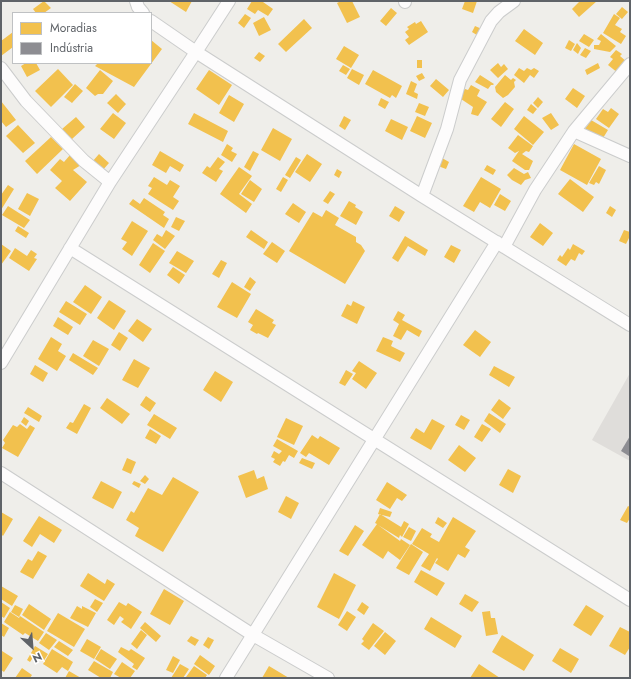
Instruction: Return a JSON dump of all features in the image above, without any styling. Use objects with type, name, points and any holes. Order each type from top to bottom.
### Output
[{"type":"street","points":[[136,1],[142,12]]},
{"type":"street","points":[[1,364],[110,182],[229,1]]},
{"type":"street","points":[[422,196],[447,129],[460,80],[491,21],[499,12],[514,1]]},
{"type":"street","points":[[152,22],[196,52],[422,196],[630,325]]},
{"type":"street","points":[[226,678],[375,439],[535,190],[574,131],[630,64]]},
{"type":"street","points":[[1,68],[26,101],[84,161],[110,182]]},
{"type":"street","points":[[574,131],[630,156]]},
{"type":"street","points":[[70,248],[630,600]]},
{"type":"street","points":[[1,473],[253,635],[328,678]]},
{"type":"shaded area","points":[[630,373],[630,461],[592,440]]},
{"type":"building: Moradias","points":[[44,1],[51,8],[45,12],[35,12],[33,9]]},
{"type":"building: Moradias","points":[[169,1],[192,1],[186,12]]},
{"type":"building: Moradias","points":[[252,1],[264,1],[263,2],[273,9],[268,16],[258,10],[255,14],[247,9]]},
{"type":"building: Moradias","points":[[341,1],[352,1],[360,17],[347,23],[337,3]]},
{"type":"building: Moradias","points":[[465,1],[477,1],[473,13],[462,9]]},
{"type":"building: Moradias","points":[[580,1],[597,1],[579,17],[572,9]]},
{"type":"building: Moradias","points":[[622,7],[628,12],[622,19],[616,14]]},
{"type":"building: Moradias","points":[[391,8],[397,13],[386,26],[380,21]]},
{"type":"building: Moradias","points":[[245,14],[251,18],[244,28],[238,23]]},
{"type":"building: Moradias","points":[[614,14],[620,18],[615,25],[622,29],[620,32],[626,36],[621,44],[603,33]]},
{"type":"building: Moradias","points":[[264,17],[271,30],[259,36],[253,23]]},
{"type":"building: Moradias","points":[[304,19],[312,28],[286,52],[278,44]]},
{"type":"building: Moradias","points":[[421,21],[428,32],[409,45],[405,40],[409,37],[405,32],[409,29],[407,27],[415,22],[416,24]]},
{"type":"building: Moradias","points":[[475,26],[484,30],[480,37],[472,32]]},
{"type":"building: Moradias","points":[[524,29],[543,43],[535,55],[515,41]]},
{"type":"building: Moradias","points":[[12,33],[12,48],[1,56],[1,41]]},
{"type":"building: Moradias","points":[[584,34],[594,40],[589,47],[579,41]]},
{"type":"building: Moradias","points":[[601,34],[616,46],[610,52],[594,49],[594,45],[599,45],[601,41],[597,39]]},
{"type":"building: Moradias","points":[[569,40],[575,44],[571,51],[565,48]]},
{"type":"building: Moradias","points":[[152,41],[162,49],[152,63]]},
{"type":"building: Moradias","points":[[577,43],[581,48],[578,54],[573,50]]},
{"type":"building: Moradias","points":[[344,46],[359,55],[351,68],[336,59]]},
{"type":"building: Moradias","points":[[585,48],[591,51],[586,58],[580,55]]},
{"type":"building: Moradias","points":[[616,50],[622,54],[620,56],[627,62],[618,73],[608,65],[613,59],[610,57]]},
{"type":"building: Moradias","points":[[259,52],[265,56],[260,62],[254,58]]},
{"type":"building: Moradias","points":[[417,60],[422,60],[422,68],[417,68]]},
{"type":"building: Moradias","points":[[498,63],[501,67],[504,64],[508,69],[498,78],[490,70]]},
{"type":"building: Moradias","points":[[598,63],[600,68],[587,75],[585,70]]},
{"type":"building: Moradias","points":[[24,64],[37,64],[40,70],[27,77],[21,66]]},
{"type":"building: Moradias","points":[[97,64],[151,64],[134,87],[95,66]]},
{"type":"building: Moradias","points":[[343,65],[350,69],[346,75],[339,71]]},
{"type":"building: Moradias","points":[[519,68],[524,71],[527,68],[531,70],[534,68],[539,71],[534,78],[530,75],[524,83],[514,75]]},
{"type":"building: Moradias","points":[[58,69],[73,85],[51,107],[35,91]]},
{"type":"building: Moradias","points":[[352,69],[364,75],[359,85],[347,78]]},
{"type":"building: Moradias","points":[[100,70],[113,81],[103,94],[98,94],[95,96],[86,88]]},
{"type":"building: Moradias","points":[[209,70],[232,85],[219,105],[196,89]]},
{"type":"building: Moradias","points":[[373,70],[402,86],[396,98],[392,95],[390,98],[365,84]]},
{"type":"building: Moradias","points":[[422,73],[425,78],[419,81],[416,76]]},
{"type":"building: Moradias","points":[[480,75],[494,84],[488,89],[475,82]]},
{"type":"building: Moradias","points":[[505,75],[511,80],[513,78],[516,80],[514,82],[515,87],[503,98],[496,92],[495,87]]},
{"type":"building: Moradias","points":[[436,79],[449,90],[443,97],[430,86]]},
{"type":"building: Moradias","points":[[411,81],[417,84],[414,92],[418,94],[417,99],[406,94]]},
{"type":"building: Moradias","points":[[75,84],[83,91],[72,103],[64,97]]},
{"type":"building: Moradias","points":[[471,85],[480,90],[477,96],[487,102],[478,116],[471,114],[473,107],[461,99],[463,91],[465,89],[468,90]]},
{"type":"building: Moradias","points":[[573,88],[585,96],[577,108],[565,99]]},
{"type":"building: Moradias","points":[[116,94],[126,104],[118,113],[107,103]]},
{"type":"building: Moradias","points":[[229,95],[244,104],[234,122],[219,113]]},
{"type":"building: Moradias","points":[[538,97],[543,102],[538,108],[533,103]]},
{"type":"building: Moradias","points":[[381,98],[389,102],[385,109],[378,105]]},
{"type":"building: Moradias","points":[[1,101],[16,120],[6,127],[1,121]]},
{"type":"building: Moradias","points":[[505,102],[514,109],[501,127],[491,119]]},
{"type":"building: Moradias","points":[[419,103],[429,107],[425,116],[415,112]]},
{"type":"building: Moradias","points":[[531,104],[537,109],[533,114],[527,110]]},
{"type":"building: Moradias","points":[[611,108],[619,114],[609,128],[596,119],[603,109],[608,112]]},
{"type":"building: Moradias","points":[[113,113],[126,123],[114,139],[100,129]]},
{"type":"building: Moradias","points":[[194,113],[228,131],[223,142],[188,124]]},
{"type":"building: Moradias","points":[[551,113],[559,125],[551,130],[542,118]]},
{"type":"building: Moradias","points":[[344,116],[351,120],[345,130],[339,126]]},
{"type":"building: Moradias","points":[[417,116],[432,123],[425,138],[410,131]]},
{"type":"building: Moradias","points":[[524,116],[544,132],[533,145],[514,129]]},
{"type":"building: Moradias","points":[[76,117],[85,127],[72,139],[62,129]]},
{"type":"building: Moradias","points":[[391,119],[408,127],[402,140],[385,131]]},
{"type":"building: Moradias","points":[[591,120],[608,130],[600,143],[583,132]]},
{"type":"building: Moradias","points":[[18,125],[35,143],[23,153],[6,136]]},
{"type":"building: Moradias","points":[[273,128],[292,139],[280,161],[261,150]]},
{"type":"building: Moradias","points":[[518,135],[533,146],[529,152],[526,151],[522,154],[533,161],[529,170],[525,170],[512,161],[519,151],[515,153],[508,148]]},
{"type":"building: Moradias","points":[[51,137],[63,149],[37,174],[25,161]]},
{"type":"building: Moradias","points":[[227,144],[233,148],[231,151],[237,154],[232,162],[221,155]]},
{"type":"building: Moradias","points":[[574,144],[601,159],[587,185],[560,170]]},
{"type":"building: Moradias","points":[[160,151],[184,165],[180,172],[170,166],[166,173],[152,165]]},
{"type":"building: Moradias","points":[[253,151],[259,154],[250,171],[244,167]]},
{"type":"building: Moradias","points":[[99,154],[109,163],[102,171],[92,162]]},
{"type":"building: Moradias","points":[[307,154],[322,164],[310,182],[295,172]]},
{"type":"building: Moradias","points":[[70,155],[81,165],[73,170],[87,182],[70,201],[55,188],[62,181],[50,170],[60,159],[64,162]]},
{"type":"building: Moradias","points":[[218,157],[225,162],[219,169],[223,171],[216,182],[202,173],[207,166],[210,168]]},
{"type":"building: Moradias","points":[[296,157],[301,160],[290,178],[285,175]]},
{"type":"building: Moradias","points":[[442,158],[449,162],[446,169],[438,166]]},
{"type":"building: Moradias","points":[[487,165],[496,170],[493,175],[484,170]]},
{"type":"building: Moradias","points":[[599,166],[606,170],[599,184],[596,182],[594,185],[589,183]]},
{"type":"building: Moradias","points":[[239,167],[252,176],[239,194],[252,204],[246,213],[220,194]]},
{"type":"building: Moradias","points":[[514,168],[524,174],[528,172],[531,178],[525,180],[521,185],[512,180],[507,175]]},
{"type":"building: Moradias","points":[[337,169],[342,172],[339,178],[334,175]]},
{"type":"building: Moradias","points":[[154,177],[167,185],[170,180],[180,186],[173,197],[179,201],[173,210],[148,194],[152,188],[148,186]]},
{"type":"building: Moradias","points":[[283,177],[288,180],[281,192],[276,189]]},
{"type":"building: Moradias","points":[[481,177],[501,189],[490,208],[480,202],[474,212],[463,206]]},
{"type":"building: Moradias","points":[[570,179],[594,197],[583,212],[558,194]]},
{"type":"building: Moradias","points":[[250,180],[262,189],[254,202],[241,194]]},
{"type":"building: Moradias","points":[[8,185],[14,189],[1,210],[1,195]]},
{"type":"building: Moradias","points":[[330,191],[335,194],[328,204],[323,201]]},
{"type":"building: Moradias","points":[[27,193],[39,199],[30,216],[18,209]]},
{"type":"building: Moradias","points":[[500,194],[511,201],[505,211],[494,205]]},
{"type":"building: Moradias","points":[[144,198],[165,212],[163,215],[169,219],[164,228],[129,204],[133,199],[140,204]]},
{"type":"building: Moradias","points":[[349,201],[363,212],[356,225],[340,216]]},
{"type":"building: Moradias","points":[[293,203],[306,212],[299,223],[285,214]]},
{"type":"building: Moradias","points":[[8,206],[30,220],[24,228],[2,215]]},
{"type":"building: Moradias","points":[[395,206],[405,212],[399,222],[389,216]]},
{"type":"building: Moradias","points":[[610,206],[616,210],[612,217],[606,213]]},
{"type":"building: Moradias","points":[[326,210],[339,218],[335,225],[356,237],[356,242],[361,245],[365,251],[345,284],[289,251],[313,212],[322,217]]},
{"type":"building: Moradias","points":[[176,217],[185,221],[179,231],[171,227]]},
{"type":"building: Moradias","points":[[132,221],[148,231],[132,256],[122,249],[127,242],[121,239]]},
{"type":"building: Moradias","points":[[540,223],[553,233],[543,246],[530,237]]},
{"type":"building: Moradias","points":[[18,226],[29,233],[26,238],[15,231]]},
{"type":"building: Moradias","points":[[166,230],[175,236],[165,249],[153,240],[157,234],[162,237]]},
{"type":"building: Moradias","points":[[251,230],[268,242],[264,249],[246,237]]},
{"type":"building: Moradias","points":[[624,230],[630,232],[630,236],[626,244],[619,241]]},
{"type":"building: Moradias","points":[[405,236],[428,250],[425,256],[408,246],[398,262],[392,258]]},
{"type":"building: Moradias","points":[[272,242],[285,251],[277,263],[263,254]]},
{"type":"building: Moradias","points":[[153,243],[165,251],[150,273],[139,265]]},
{"type":"building: Moradias","points":[[1,244],[11,251],[1,265]]},
{"type":"building: Moradias","points":[[573,244],[585,251],[582,255],[579,253],[575,261],[571,259],[566,266],[557,260],[560,255],[562,257],[568,248],[570,250]]},
{"type":"building: Moradias","points":[[451,245],[461,250],[454,263],[444,257]]},
{"type":"building: Moradias","points":[[15,248],[27,256],[31,250],[37,254],[34,258],[37,259],[29,271],[9,258]]},
{"type":"building: Moradias","points":[[177,251],[194,261],[186,273],[169,263]]},
{"type":"building: Moradias","points":[[221,260],[227,263],[219,278],[212,274]]},
{"type":"building: Moradias","points":[[173,267],[185,275],[179,284],[167,275]]},
{"type":"building: Moradias","points":[[250,277],[256,282],[250,291],[244,287]]},
{"type":"building: Moradias","points":[[232,282],[251,294],[237,318],[217,307]]},
{"type":"building: Moradias","points":[[85,285],[102,297],[91,314],[73,302]]},
{"type":"building: Moradias","points":[[109,300],[126,311],[114,330],[97,318]]},
{"type":"building: Moradias","points":[[66,301],[87,314],[80,325],[59,312]]},
{"type":"building: Moradias","points":[[353,301],[365,307],[357,324],[341,316],[347,304],[351,306]]},
{"type":"building: Moradias","points":[[256,309],[274,320],[272,323],[276,325],[268,338],[250,330],[253,325],[248,322]]},
{"type":"building: Moradias","points":[[398,311],[405,315],[402,320],[422,331],[419,337],[407,330],[401,340],[393,336],[399,324],[393,320]]},
{"type":"building: Moradias","points":[[58,317],[73,327],[68,335],[53,326]]},
{"type":"building: Moradias","points":[[137,319],[152,329],[143,342],[128,331]]},
{"type":"building: Moradias","points":[[475,330],[491,342],[480,357],[463,345]]},
{"type":"building: Moradias","points":[[119,332],[128,338],[120,351],[111,345]]},
{"type":"building: Moradias","points":[[51,337],[62,344],[58,351],[66,356],[57,371],[38,359]]},
{"type":"building: Moradias","points":[[383,337],[393,341],[391,346],[405,353],[400,362],[376,351]]},
{"type":"building: Moradias","points":[[93,340],[109,349],[99,366],[83,356]]},
{"type":"building: Moradias","points":[[73,353],[98,368],[93,375],[69,360]]},
{"type":"building: Moradias","points":[[134,359],[150,368],[138,388],[122,380]]},
{"type":"building: Moradias","points":[[359,361],[377,373],[366,389],[352,379],[356,373],[352,371]]},
{"type":"building: Moradias","points":[[35,365],[48,373],[43,382],[30,374]]},
{"type":"building: Moradias","points":[[494,366],[515,377],[509,387],[489,375]]},
{"type":"building: Moradias","points":[[346,370],[353,374],[345,386],[339,383]]},
{"type":"building: Moradias","points":[[215,371],[233,382],[221,402],[203,390]]},
{"type":"building: Moradias","points":[[146,396],[156,403],[150,412],[140,405]]},
{"type":"building: Moradias","points":[[107,398],[130,414],[122,424],[100,408]]},
{"type":"building: Moradias","points":[[499,399],[511,408],[503,419],[491,410]]},
{"type":"building: Moradias","points":[[84,404],[91,408],[77,434],[66,428],[70,422],[73,423]]},
{"type":"building: Moradias","points":[[28,407],[42,416],[39,422],[24,413]]},
{"type":"building: Moradias","points":[[489,413],[506,424],[500,433],[484,421]]},
{"type":"building: Moradias","points":[[154,414],[177,428],[170,439],[147,425]]},
{"type":"building: Moradias","points":[[461,415],[470,420],[464,430],[455,425]]},
{"type":"building: Moradias","points":[[24,417],[29,421],[26,426],[21,422]]},
{"type":"building: Moradias","points":[[286,418],[303,426],[294,445],[277,437]]},
{"type":"building: Moradias","points":[[432,419],[445,426],[431,450],[410,438],[416,428],[424,433]]},
{"type":"building: Moradias","points":[[20,424],[27,429],[30,425],[35,428],[18,457],[2,448],[5,443],[3,440],[13,425],[17,427]]},
{"type":"building: Moradias","points":[[482,424],[491,429],[482,442],[474,437]]},
{"type":"building: Moradias","points":[[150,429],[161,436],[156,444],[145,438]]},
{"type":"building: Moradias","points":[[312,435],[318,439],[320,436],[340,448],[329,465],[309,453],[306,457],[300,453]]},
{"type":"building: Moradias","points":[[277,439],[298,451],[294,458],[289,455],[285,462],[283,461],[280,466],[273,462],[275,459],[271,457],[274,451],[279,454],[282,451],[273,446]]},
{"type":"building: Moradias","points":[[459,445],[476,458],[465,472],[448,460]]},
{"type":"building: Moradias","points":[[127,458],[136,462],[131,474],[122,470]]},
{"type":"building: Moradias","points":[[302,458],[315,463],[312,469],[299,463]]},
{"type":"building: Moradias","points":[[508,469],[521,476],[513,493],[499,485]]},
{"type":"building: Moradias","points":[[254,470],[257,479],[264,476],[268,489],[246,498],[238,476]]},
{"type":"building: Moradias","points":[[145,475],[149,479],[145,484],[140,481]]},
{"type":"building: Moradias","points":[[173,477],[199,492],[163,552],[135,536],[139,528],[126,520],[131,511],[134,513],[148,488],[162,495]]},
{"type":"building: Moradias","points":[[101,481],[122,492],[113,509],[92,498]]},
{"type":"building: Moradias","points":[[134,481],[141,484],[139,488],[132,484]]},
{"type":"building: Moradias","points":[[387,482],[407,495],[402,501],[397,498],[390,509],[376,500]]},
{"type":"building: Moradias","points":[[286,496],[299,503],[291,519],[278,512]]},
{"type":"building: Moradias","points":[[628,506],[630,507],[630,518],[627,523],[620,520]]},
{"type":"building: Moradias","points":[[380,508],[392,512],[390,517],[378,514]]},
{"type":"building: Moradias","points":[[1,512],[13,519],[3,536],[1,534]]},
{"type":"building: Moradias","points":[[380,514],[401,527],[404,521],[409,524],[402,537],[400,535],[399,538],[378,525],[400,541],[401,539],[410,545],[400,560],[388,551],[383,559],[362,545],[377,524],[375,523]]},
{"type":"building: Moradias","points":[[39,516],[62,530],[54,543],[40,534],[32,547],[23,541]]},
{"type":"building: Moradias","points":[[438,517],[447,523],[443,528],[435,523]]},
{"type":"building: Moradias","points":[[453,517],[476,531],[465,547],[470,550],[465,558],[458,554],[448,571],[435,563],[438,559],[437,558],[430,571],[421,566],[429,554],[412,544],[422,528],[432,534],[430,537],[439,542]]},
{"type":"building: Moradias","points":[[355,525],[364,531],[348,556],[339,551]]},
{"type":"building: Moradias","points":[[409,527],[416,531],[411,541],[403,537]]},
{"type":"building: Moradias","points":[[411,544],[423,552],[409,575],[396,568]]},
{"type":"building: Moradias","points":[[38,551],[47,556],[33,579],[20,572],[28,559],[32,561]]},
{"type":"building: Moradias","points":[[421,570],[445,583],[437,596],[414,582]]},
{"type":"building: Moradias","points":[[88,573],[105,584],[107,579],[115,584],[104,601],[80,586]]},
{"type":"building: Moradias","points":[[334,573],[356,585],[339,619],[317,607]]},
{"type":"building: Moradias","points":[[1,586],[18,596],[12,606],[1,599]]},
{"type":"building: Moradias","points":[[164,589],[184,601],[170,625],[150,614]]},
{"type":"building: Moradias","points":[[465,594],[479,602],[472,612],[459,604]]},
{"type":"building: Moradias","points":[[95,599],[103,603],[97,612],[90,607]]},
{"type":"building: Moradias","points":[[1,602],[10,608],[4,618],[1,616]]},
{"type":"building: Moradias","points":[[119,602],[126,606],[128,603],[142,612],[131,629],[121,622],[124,619],[120,616],[114,625],[107,620]]},
{"type":"building: Moradias","points":[[362,602],[369,607],[364,615],[357,610]]},
{"type":"building: Moradias","points":[[29,604],[51,619],[44,630],[22,615]]},
{"type":"building: Moradias","points":[[15,605],[23,609],[19,617],[11,612]]},
{"type":"building: Moradias","points":[[586,605],[604,616],[591,636],[573,625]]},
{"type":"building: Moradias","points":[[77,606],[82,609],[82,606],[96,613],[88,627],[70,618]]},
{"type":"building: Moradias","points":[[347,611],[356,617],[347,631],[338,625]]},
{"type":"building: Moradias","points":[[490,611],[491,618],[495,618],[498,634],[486,636],[482,612]]},
{"type":"building: Moradias","points":[[10,612],[19,618],[20,616],[44,632],[38,641],[25,633],[23,635],[4,622]]},
{"type":"building: Moradias","points":[[58,613],[85,629],[74,647],[47,631]]},
{"type":"building: Moradias","points":[[431,617],[462,636],[455,648],[424,629]]},
{"type":"building: Moradias","points":[[145,622],[161,636],[156,642],[140,628]]},
{"type":"building: Moradias","points":[[1,623],[9,628],[4,637],[1,635]]},
{"type":"building: Moradias","points":[[373,623],[384,631],[369,650],[361,644],[364,641],[362,639]]},
{"type":"building: Moradias","points":[[620,627],[630,632],[630,647],[625,655],[609,646]]},
{"type":"building: Moradias","points":[[141,630],[147,635],[137,649],[131,644]]},
{"type":"building: Moradias","points":[[385,632],[396,641],[385,655],[374,646]]},
{"type":"building: Moradias","points":[[46,633],[57,640],[49,650],[39,643]]},
{"type":"building: Moradias","points":[[502,635],[534,655],[524,671],[492,652]]},
{"type":"building: Moradias","points":[[191,636],[199,640],[195,646],[187,641]]},
{"type":"building: Moradias","points":[[208,637],[214,640],[209,649],[203,645]]},
{"type":"building: Moradias","points":[[87,639],[101,647],[94,659],[80,651]]},
{"type":"building: Moradias","points":[[59,641],[73,650],[68,656],[54,647]]},
{"type":"building: Moradias","points":[[35,646],[48,654],[43,662],[34,656],[30,662],[27,660]]},
{"type":"building: Moradias","points":[[121,647],[129,651],[131,649],[145,658],[137,670],[132,667],[134,664],[118,652]]},
{"type":"building: Moradias","points":[[560,648],[579,659],[571,673],[552,661]]},
{"type":"building: Moradias","points":[[52,649],[73,662],[68,671],[62,667],[57,673],[43,664]]},
{"type":"building: Moradias","points":[[101,649],[117,659],[110,669],[95,659]]},
{"type":"building: Moradias","points":[[2,651],[13,658],[4,672],[1,670]]},
{"type":"building: Moradias","points":[[200,655],[215,666],[209,675],[194,664]]},
{"type":"building: Moradias","points":[[173,656],[180,660],[173,673],[166,670]]},
{"type":"building: Moradias","points":[[94,661],[113,672],[110,678],[101,678],[88,670]]},
{"type":"building: Moradias","points":[[122,662],[135,671],[130,678],[121,678],[114,674]]},
{"type":"building: Moradias","points":[[180,664],[189,669],[183,678],[171,678]]},
{"type":"building: Moradias","points":[[479,664],[500,678],[470,678]]},
{"type":"building: Moradias","points":[[194,666],[207,675],[205,678],[186,677]]},
{"type":"building: Moradias","points":[[269,666],[289,678],[262,678]]},
{"type":"building: Moradias","points":[[22,668],[32,675],[30,678],[15,678]]},
{"type":"building: Moradias","points":[[69,671],[81,678],[65,678]]},
{"type":"building: Indústria","points":[[630,436],[630,455],[629,456],[621,451]]}]
